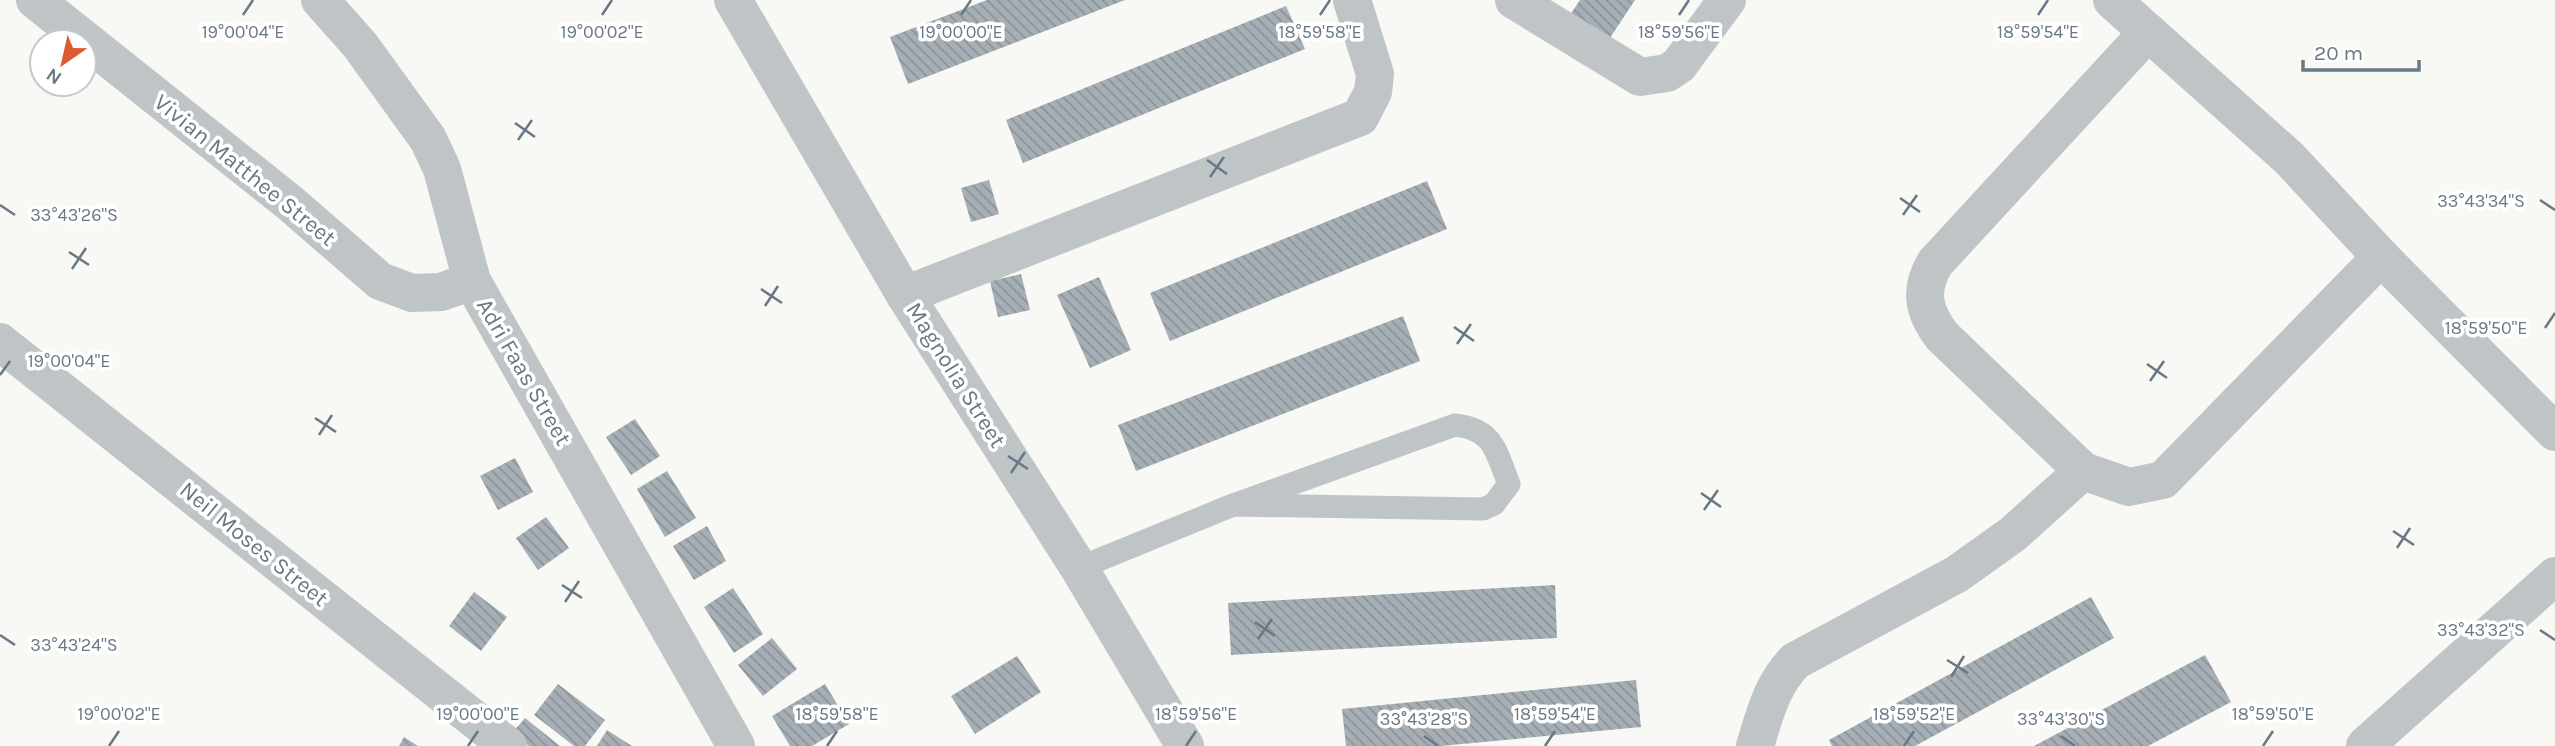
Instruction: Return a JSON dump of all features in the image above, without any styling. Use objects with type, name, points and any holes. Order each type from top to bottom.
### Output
[{"type":"street","name":"Vivian Matthee Street","points":[[35,0],[290,203],[380,281],[412,293],[441,292],[472,281]]},
{"type":"street","name":"Adri Faas Street","points":[[320,0],[360,45],[428,139],[442,169],[472,281],[736,746]]},
{"type":"street","points":[[905,295],[1360,117],[1373,92],[1375,74],[1352,0]]},
{"type":"street","points":[[1514,0],[1640,76],[1654,76],[1679,65],[1727,0]]},
{"type":"street","points":[[2112,0],[2289,158],[2381,257],[2555,432]]},
{"type":"street","name":"Magnolia Street","points":[[742,4],[905,295],[1079,568],[1185,746]]},
{"type":"street","points":[[2148,32],[1935,263],[1926,279],[1923,297],[1929,318],[1942,336],[2083,471],[2130,487],[2163,480],[2381,257]]},
{"type":"street","name":"Neil Moses Street","points":[[0,342],[508,746]]},
{"type":"street","points":[[1755,746],[1771,694],[1780,677],[1795,661],[1957,574],[2013,534],[2083,471]]},
{"type":"street","points":[[2365,746],[2555,576]]},
{"type":"lane","points":[[1079,568],[1233,505],[1455,425],[1479,430],[1489,437],[1509,484],[1494,504],[1483,509],[1233,505]]},
{"type":"building","points":[[987,0],[1125,0],[908,84],[890,37]]},
{"type":"building","points":[[1580,0],[1635,0],[1606,44],[1568,18]]},
{"type":"building","points":[[1286,6],[1305,49],[1023,163],[1006,120]]},
{"type":"building","points":[[989,180],[999,214],[971,222],[961,188]]},
{"type":"building","points":[[1427,181],[1447,229],[1170,341],[1150,293]]},
{"type":"building","points":[[1021,274],[1030,310],[998,317],[990,281]]},
{"type":"building","points":[[1099,277],[1131,350],[1090,368],[1057,295]]},
{"type":"building","points":[[1403,316],[1420,361],[1136,471],[1118,425]]},
{"type":"building","points":[[635,419],[660,456],[631,475],[606,437]]},
{"type":"building","points":[[515,458],[533,492],[498,510],[480,476]]},
{"type":"building","points":[[667,471],[696,518],[665,537],[637,489]]},
{"type":"building","points":[[546,517],[569,548],[538,570],[516,538]]},
{"type":"building","points":[[707,526],[726,561],[694,580],[673,546]]},
{"type":"building","points":[[1555,585],[1557,638],[1231,655],[1228,603]]},
{"type":"building","points":[[733,588],[763,634],[734,653],[704,607]]},
{"type":"building","points":[[474,592],[507,617],[481,651],[449,626]]},
{"type":"building","points":[[2091,597],[2114,638],[1915,746],[1832,746],[1829,740]]},
{"type":"building","points":[[772,638],[797,669],[763,696],[738,665]]},
{"type":"building","points":[[2205,655],[2231,702],[2148,746],[2034,746]]},
{"type":"building","points":[[1017,656],[1041,692],[975,734],[951,696]]},
{"type":"building","points":[[1636,680],[1641,727],[1441,746],[1346,746],[1342,709]]},
{"type":"building","points":[[558,684],[605,720],[585,746],[574,746],[534,715]]},
{"type":"building","points":[[825,684],[849,724],[812,746],[790,746],[772,716]]},
{"type":"building","points":[[525,718],[560,746],[529,746],[512,733]]},
{"type":"building","points":[[607,730],[632,746],[597,746]]},
{"type":"building","points":[[404,737],[418,746],[399,746]]}]
